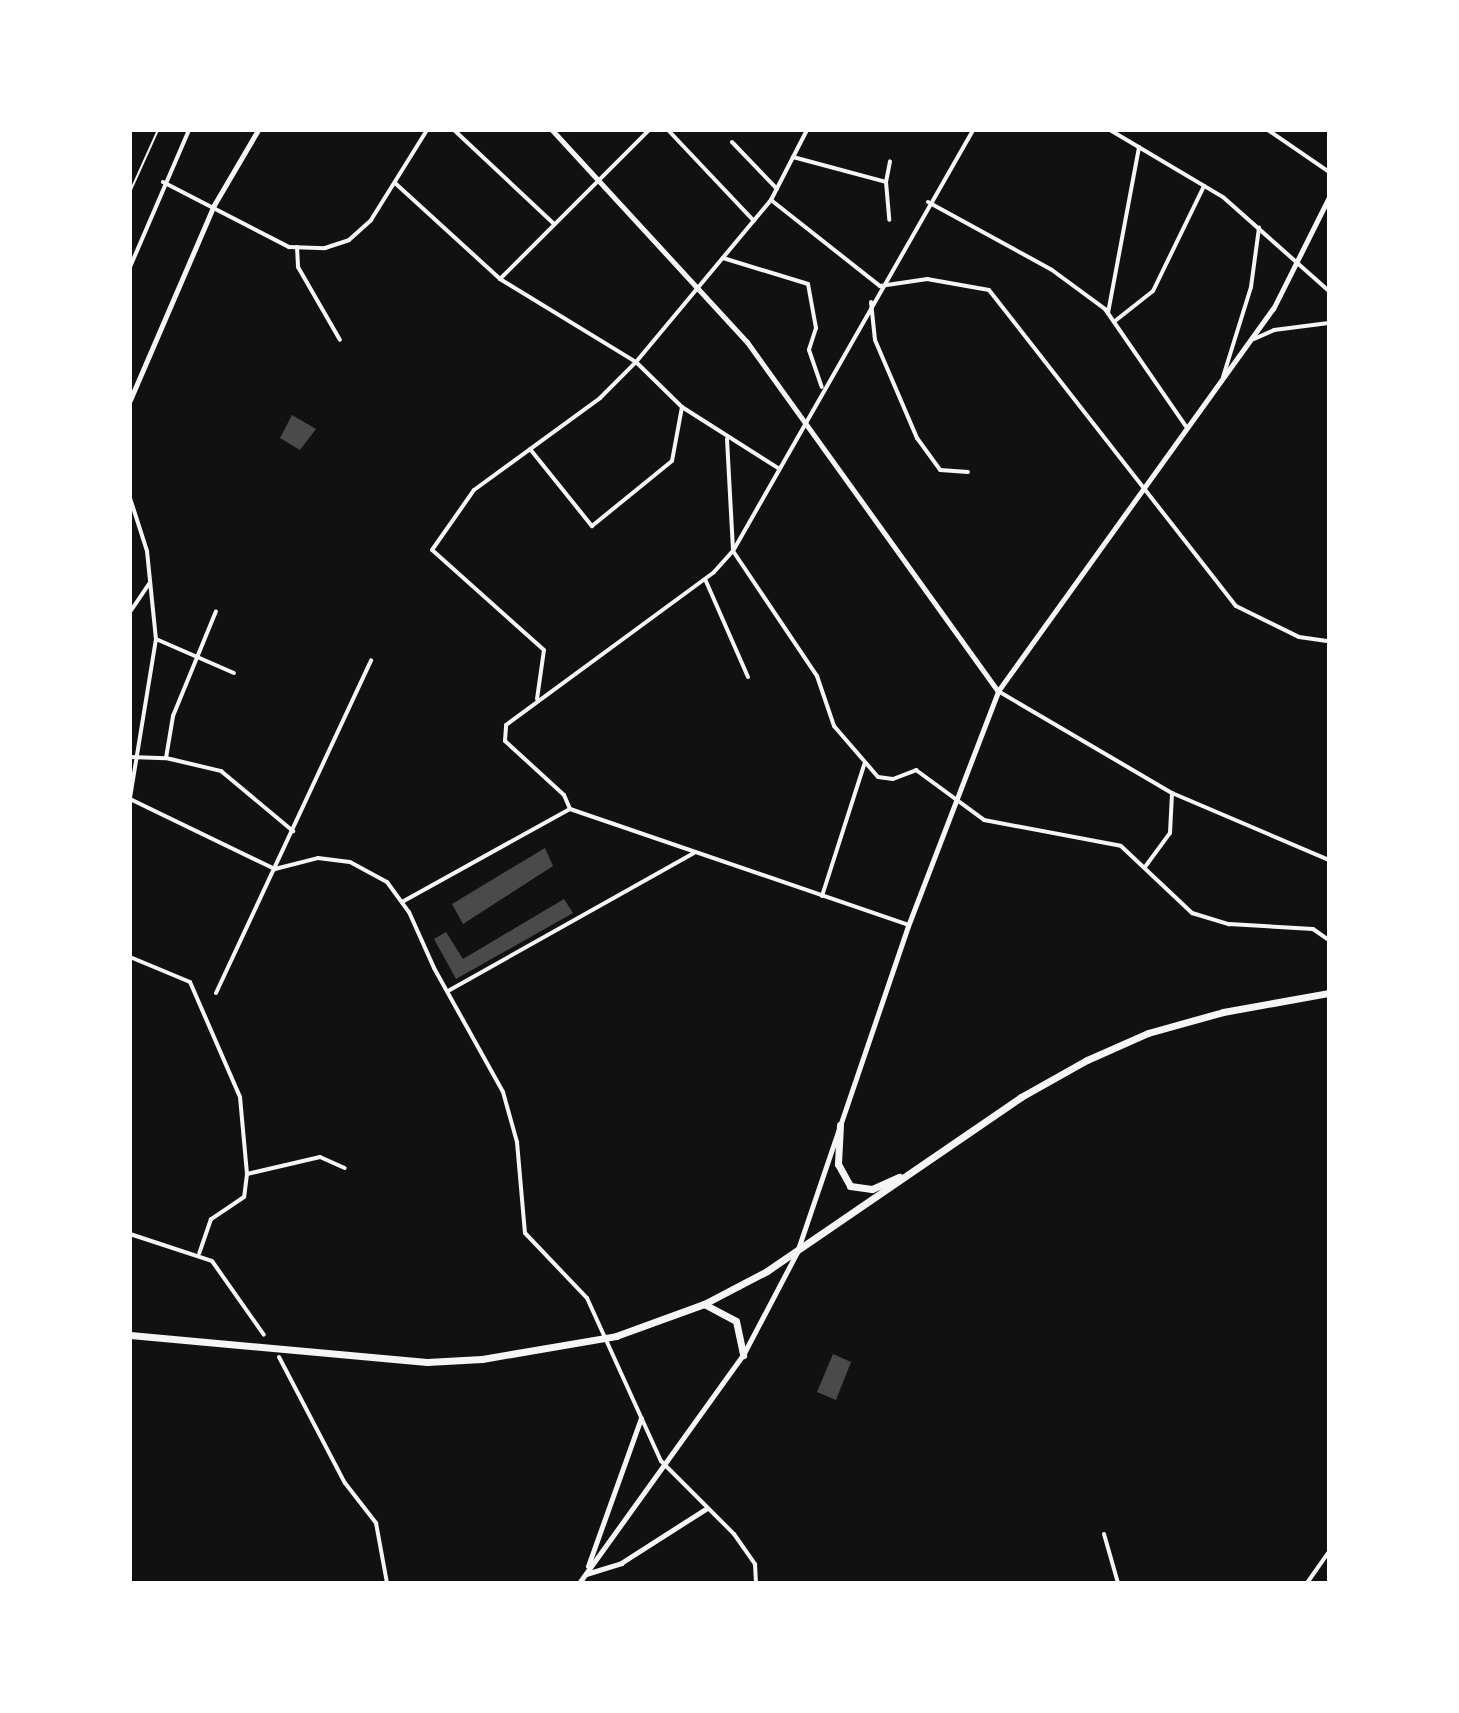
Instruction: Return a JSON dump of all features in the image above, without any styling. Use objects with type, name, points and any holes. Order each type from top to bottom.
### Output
[{"type":"main road","points":[[130,1335],[427,1362],[468,1360],[616,1336],[704,1304],[797,1252],[1021,1097],[1148,1033],[1223,1012],[1329,993]]},
{"type":"main road","points":[[840,1125],[838,1164],[850,1186],[872,1189],[916,1170]]},
{"type":"main road","points":[[704,1304],[736,1321],[743,1355]]},
{"type":"street","points":[[130,267],[163,182],[189,130]]},
{"type":"street","points":[[130,400],[214,205],[258,130]]},
{"type":"street","points":[[163,182],[214,205],[266,238],[297,247],[325,248],[349,240],[371,220],[427,130]]},
{"type":"street","points":[[454,130],[554,224]]},
{"type":"street","points":[[552,130],[747,342],[998,691],[1172,793],[1329,860]]},
{"type":"street","points":[[500,279],[596,178],[649,130]]},
{"type":"street","points":[[668,130],[754,221]]},
{"type":"street","points":[[537,699],[544,650],[432,550],[474,490],[600,398],[700,291],[771,200],[807,130]]},
{"type":"street","points":[[854,130],[924,130]]},
{"type":"street","points":[[908,926],[570,809],[564,795],[505,741],[506,725],[537,699],[705,579],[733,551],[871,301],[973,130]]},
{"type":"street","points":[[1110,130],[1204,186],[1259,228],[1329,291]]},
{"type":"street","points":[[1268,130],[1329,172]]},
{"type":"street","points":[[732,142],[777,189]]},
{"type":"street","points":[[1108,313],[1139,147]]},
{"type":"street","points":[[793,157],[886,182]]},
{"type":"street","points":[[889,220],[886,182],[890,161]]},
{"type":"street","points":[[395,183],[500,279],[636,362],[682,407],[727,439],[778,468]]},
{"type":"street","points":[[1114,322],[1153,291],[1204,186]]},
{"type":"street","points":[[579,1583],[743,1355],[797,1252],[908,926],[998,691],[1290,281],[1329,197]]},
{"type":"street","points":[[771,200],[880,286],[927,279],[989,290],[1236,606],[1299,637],[1329,641]]},
{"type":"street","points":[[928,202],[1052,270],[1108,313],[1187,428]]},
{"type":"street","points":[[1223,378],[1251,287],[1259,228]]},
{"type":"street","points":[[297,247],[298,267],[340,340]]},
{"type":"street","points":[[723,258],[808,284],[816,328],[809,350],[822,387]]},
{"type":"street","points":[[871,301],[875,340],[917,438],[940,470],[968,472]]},
{"type":"street","points":[[1250,340],[1274,330],[1329,323]]},
{"type":"street","points":[[530,449],[592,526],[672,461],[682,407]]},
{"type":"street","points":[[727,439],[733,551],[817,676],[834,726],[864,765],[878,777],[893,779],[916,770],[984,820],[1121,846],[1145,867],[1166,893],[1192,913],[1229,924],[1313,929],[1329,940]]},
{"type":"street","points":[[130,498],[147,551],[156,639],[130,799],[275,869],[318,858],[350,862],[380,876],[402,902],[503,1092],[517,1142],[525,1233],[587,1298],[653,1446],[677,1481],[707,1508],[755,1564],[756,1583]]},
{"type":"street","points":[[705,579],[748,677]]},
{"type":"street","points":[[130,612],[151,582]]},
{"type":"street","points":[[166,758],[173,716],[216,611]]},
{"type":"street","points":[[156,639],[234,673]]},
{"type":"street","points":[[216,993],[371,660]]},
{"type":"street","points":[[130,757],[166,758],[221,771],[293,831]]},
{"type":"street","points":[[822,896],[864,765]]},
{"type":"street","points":[[1145,867],[1170,833],[1172,793]]},
{"type":"street","points":[[402,902],[570,809]]},
{"type":"street","points":[[447,991],[694,853]]},
{"type":"street","points":[[130,957],[190,982],[240,1097],[247,1174],[244,1197],[211,1219],[199,1253]]},
{"type":"street","points":[[247,1174],[320,1157],[345,1168]]},
{"type":"street","points":[[130,1234],[166,1249],[199,1253],[212,1261],[264,1335]]},
{"type":"street","points":[[279,1357],[345,1483],[376,1523],[387,1583]]},
{"type":"street","points":[[585,1575],[641,1418]]},
{"type":"street","points":[[585,1575],[621,1563],[707,1508]]},
{"type":"street","points":[[1104,1534],[1118,1583]]},
{"type":"street","points":[[1307,1583],[1329,1551]]},
{"type":"path","points":[[130,192],[158,130]]},
{"type":"building","points":[[292,415],[316,429],[300,450],[280,438]]},
{"type":"building","points":[[545,848],[553,866],[463,924],[452,904]]},
{"type":"building","points":[[564,899],[573,913],[456,979],[434,939],[446,932],[463,959]]},
{"type":"building","points":[[833,1354],[851,1362],[836,1400],[817,1392]]}]
